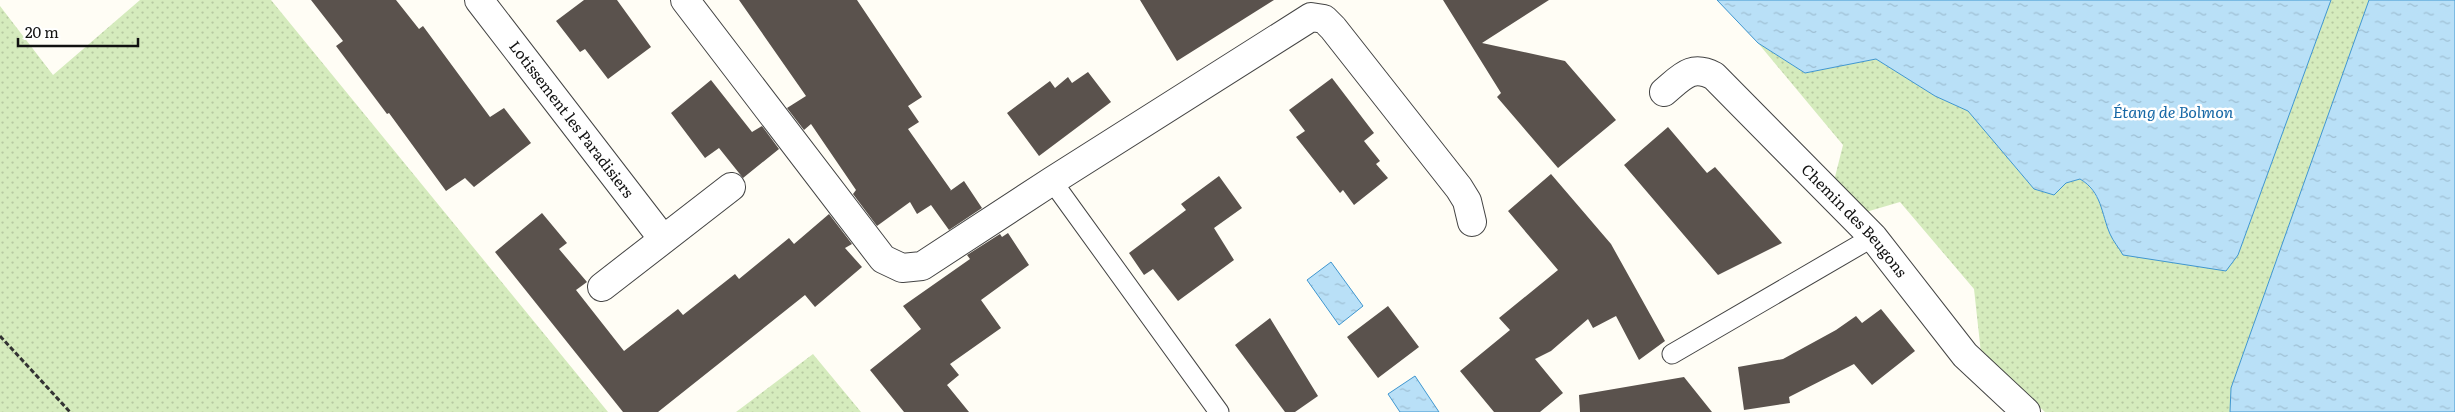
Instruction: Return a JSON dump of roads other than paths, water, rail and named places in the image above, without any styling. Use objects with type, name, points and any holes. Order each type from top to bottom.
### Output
[{"type":"street","name":"Lotissement les Paradisiers","points":[[479,0],[663,239]]},
{"type":"street","points":[[685,0],[883,259],[902,268],[922,266],[1052,180],[1311,17],[1324,19],[1459,188],[1467,201],[1472,222]]},
{"type":"street","name":"Chemin des Beugons","points":[[1664,92],[1684,75],[1693,71],[1704,71],[1714,76],[1873,237],[1965,355],[2026,412]]},
{"type":"street","points":[[602,286],[731,187]]},
{"type":"lane","points":[[1052,180],[1218,412]]},
{"type":"lane","points":[[1672,354],[1873,237]]},
{"type":"water","name":"Étang de Bolmon","points":[[1717,0],[2331,0],[2238,255],[2226,271],[2123,255],[2110,234],[2097,197],[2093,190],[2080,179],[2066,183],[2054,195],[2034,189],[1968,111],[1935,96],[1876,59],[1805,73],[1758,43]]},
{"type":"water","points":[[2369,0],[2455,0],[2455,412],[2230,412],[2231,388]]},
{"type":"water","points":[[1331,262],[1363,306],[1339,325],[1307,280]]},
{"type":"water","points":[[1415,376],[1439,412],[1400,412],[1388,394]]}]
